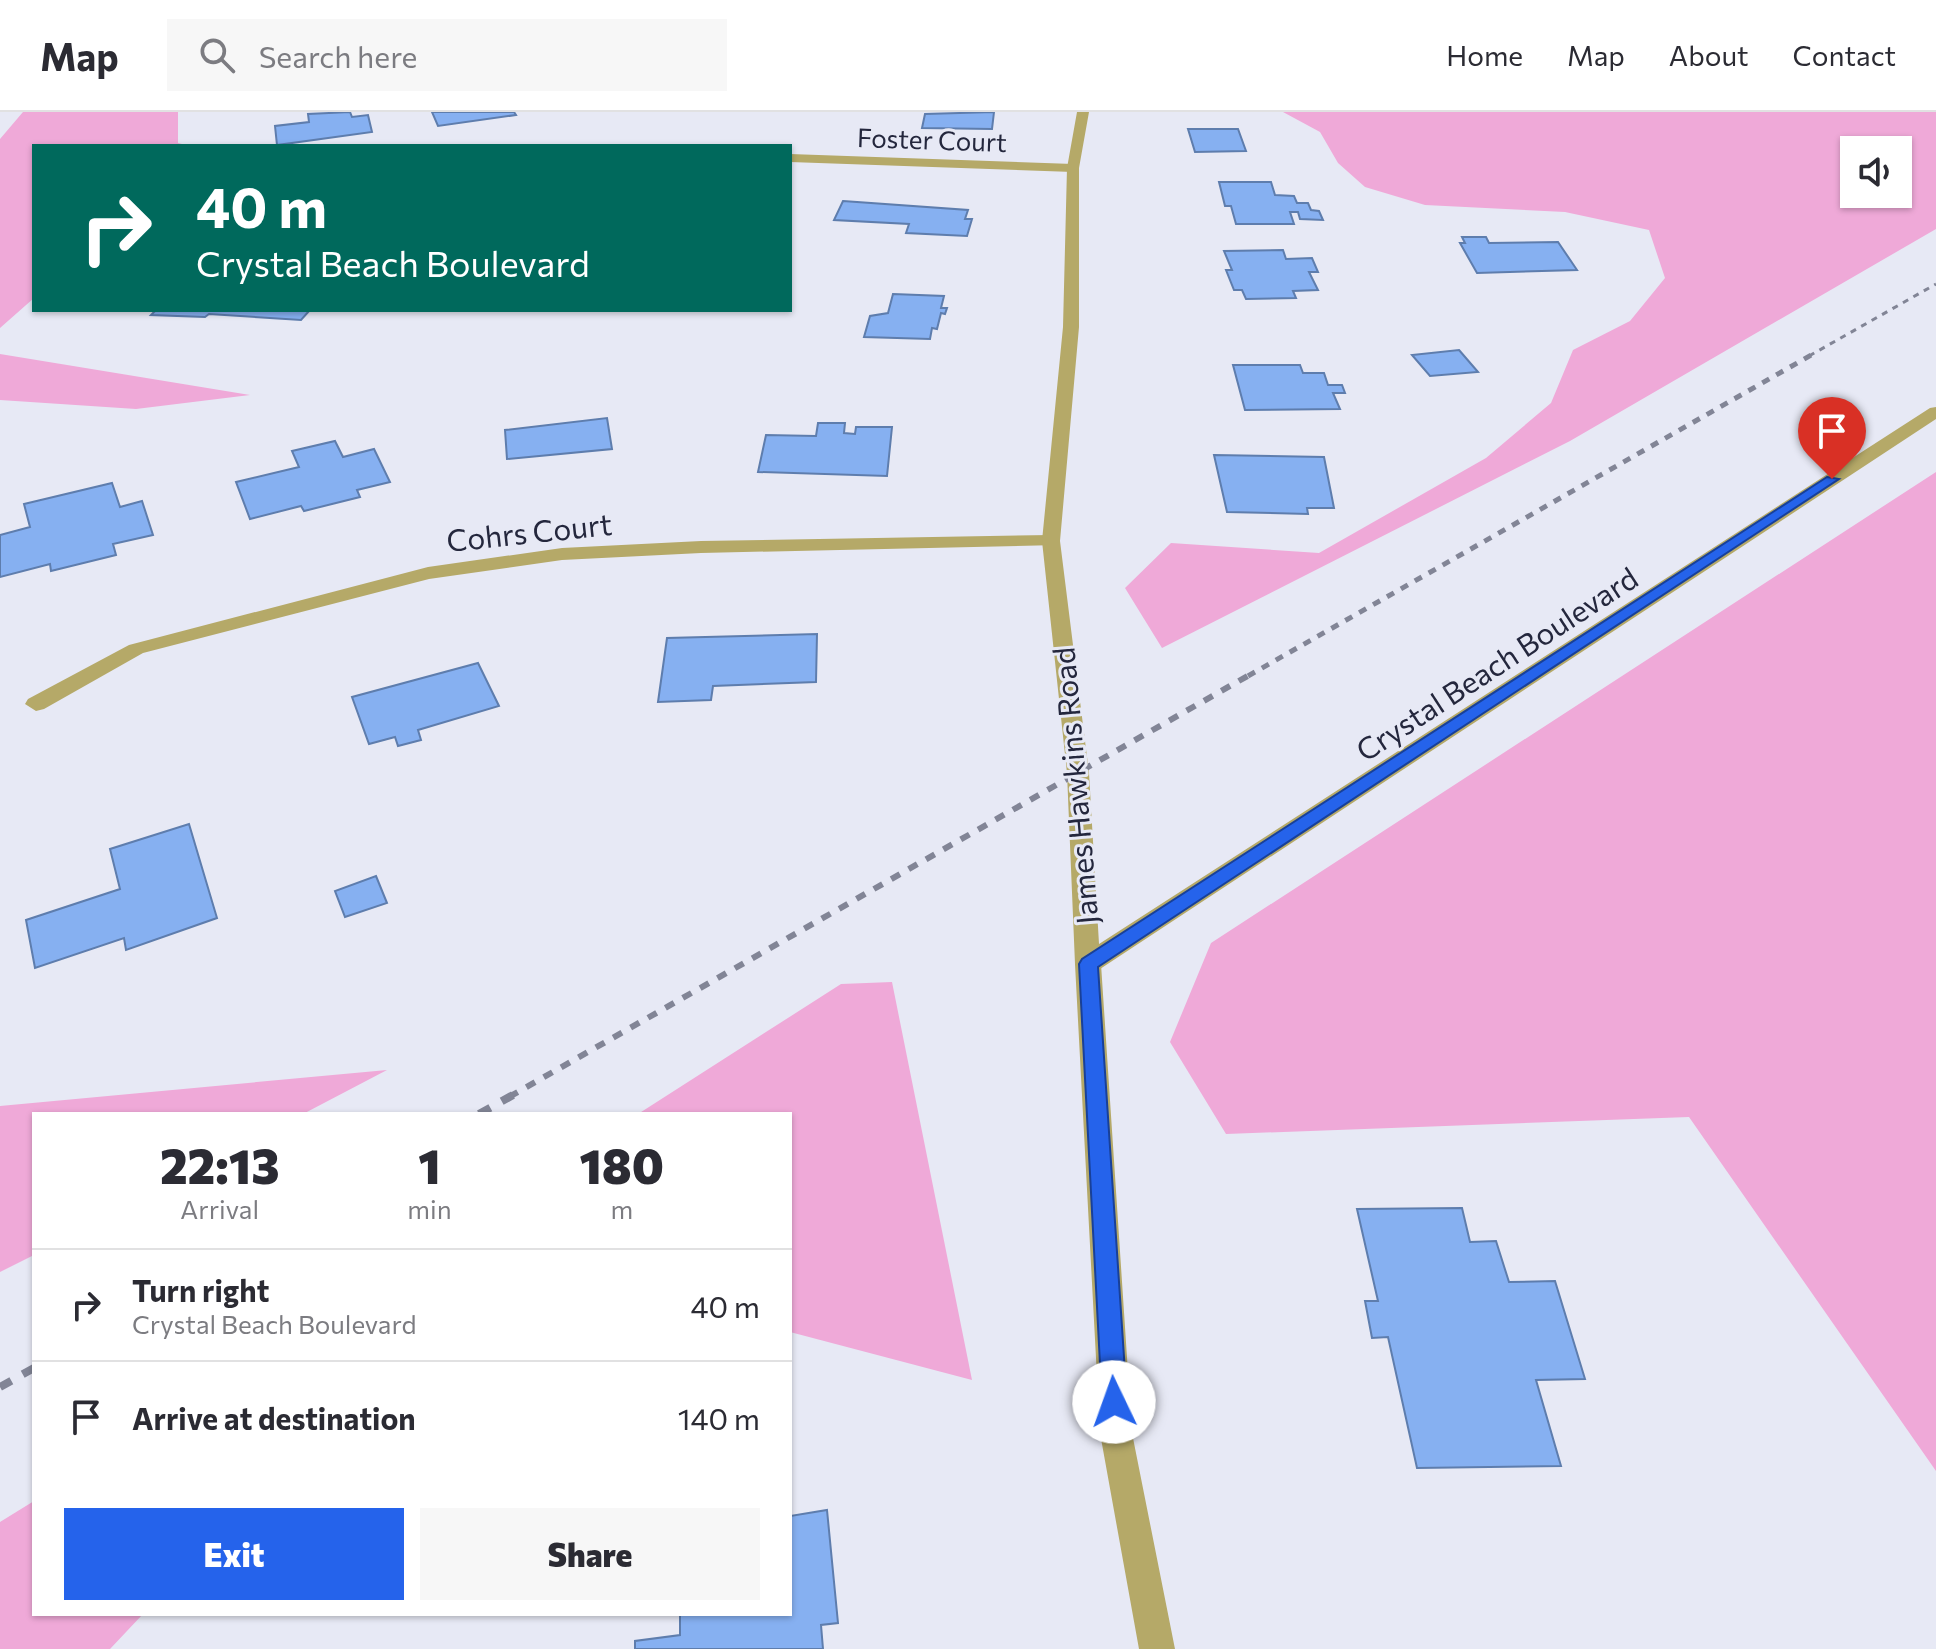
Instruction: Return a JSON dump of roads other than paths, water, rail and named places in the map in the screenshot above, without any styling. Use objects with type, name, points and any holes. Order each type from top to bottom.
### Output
[{"type":"street","name":"James Hawkins Road","points":[[1083,112],[1073,168],[1071,327],[1051,541],[1078,773],[1116,1433],[1157,1649]]},
{"type":"street","name":"Foster Court","points":[[792,158],[1073,168]]},
{"type":"street","name":"Crystal Beach Boulevard","points":[[1088,964],[1936,412]]},
{"type":"street","name":"Cohrs Court","points":[[36,704],[136,649],[428,573],[577,553],[701,547],[1051,541]]},
{"type":"railway","points":[[1809,356],[1936,284]]},
{"type":"railway","points":[[1248,676],[1813,354]]},
{"type":"railway","points":[[509,1097],[1251,674]]},
{"type":"railway","points":[[483,1112],[513,1095]]},
{"type":"railway","points":[[0,1387],[32,1369]]}]
